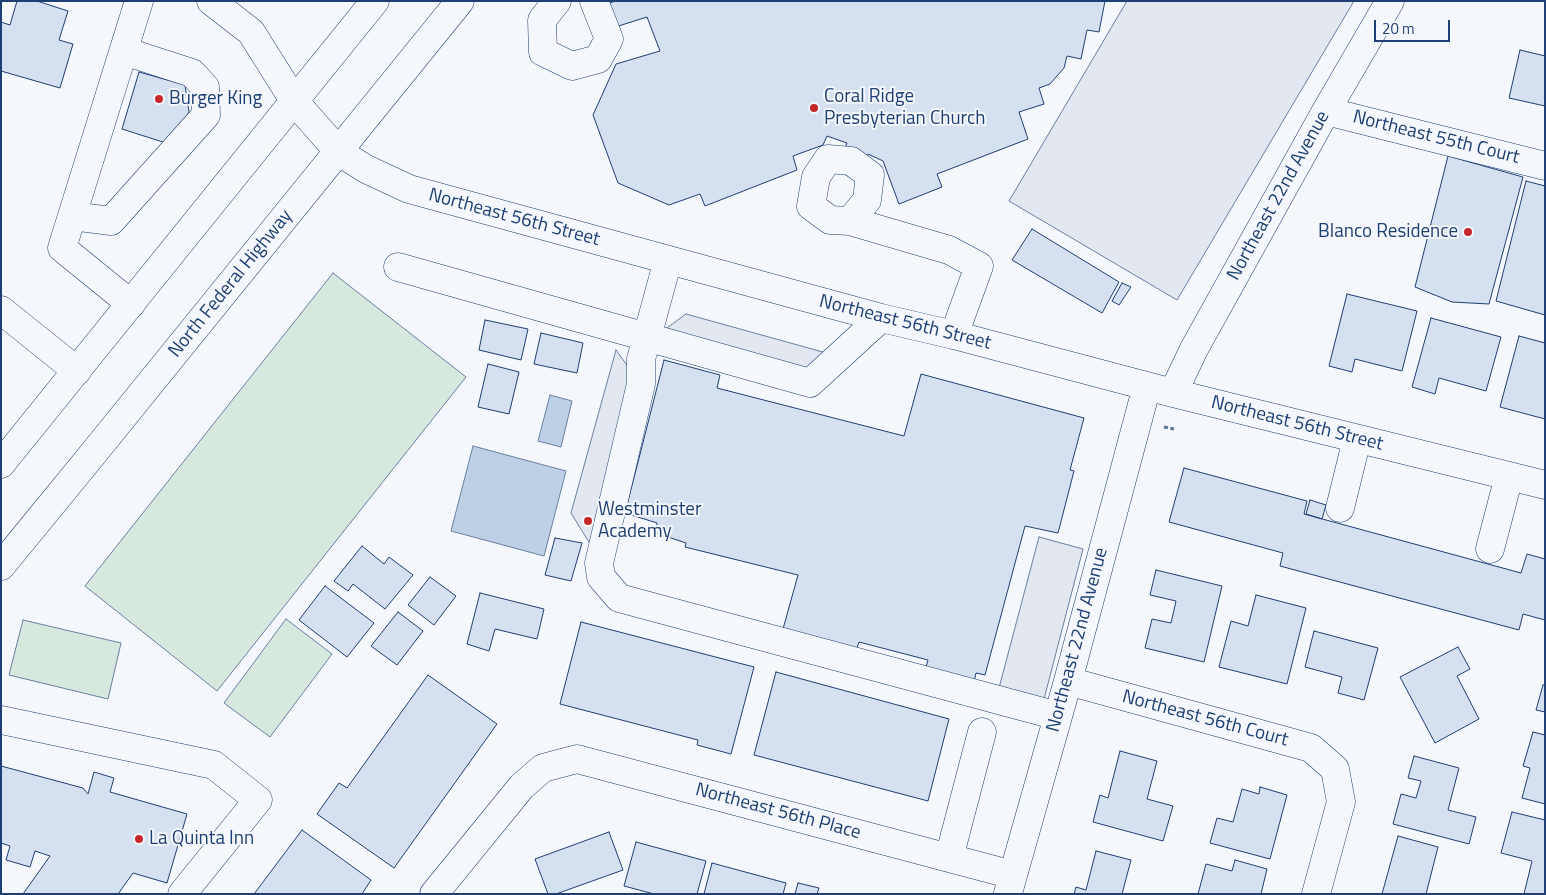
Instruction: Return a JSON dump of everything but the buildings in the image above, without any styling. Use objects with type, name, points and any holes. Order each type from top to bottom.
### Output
[{"type":"street","points":[[131,304],[62,248],[139,1]]},
{"type":"street","points":[[211,1],[251,32],[295,102]]},
{"type":"street","points":[[1,464],[375,1]]},
{"type":"street","name":"North Federal Highway","points":[[1,566],[460,1]]},
{"type":"street","points":[[557,1],[542,20],[543,52],[572,66],[598,59],[608,39],[594,1]]},
{"type":"street","name":"Northeast 22nd Avenue","points":[[1173,393],[1194,349],[1326,111],[1390,1]]},
{"type":"street","points":[[72,216],[111,221],[206,115],[205,87],[192,73],[124,51]]},
{"type":"street","name":"Northeast 56th Street","points":[[295,102],[338,152],[366,169],[408,189],[881,318],[1173,393],[1545,485]]},
{"type":"street","name":"Northeast 55th Court","points":[[1326,111],[1545,166]]},
{"type":"street","points":[[850,221],[949,250],[979,266],[954,336]]},
{"type":"street","points":[[668,260],[646,338],[642,359],[641,384],[599,563],[601,577],[619,598],[1058,716]]},
{"type":"street","points":[[398,267],[810,383],[881,318]]},
{"type":"street","points":[[1,310],[77,371]]},
{"type":"street","name":"Northeast 22nd Avenue","points":[[1010,884],[1068,681],[1147,386]]},
{"type":"street","points":[[1340,508],[1357,439]]},
{"type":"street","points":[[1490,549],[1509,476]]},
{"type":"street","name":"Northeast 56th Court","points":[[1068,681],[1311,748],[1335,769],[1341,802],[1316,894]]},
{"type":"street","points":[[1,720],[214,765],[258,800],[182,894]]},
{"type":"street","points":[[949,858],[982,732]]},
{"type":"street","name":"Northeast 56th Place","points":[[434,894],[522,786],[543,768],[577,759],[949,858],[1010,884]]},
{"type":"shaded area","points":[[1127,1],[1354,1],[1177,300],[1009,201]]},
{"type":"shaded area","points":[[333,273],[466,377],[217,691],[85,586]]},
{"type":"shaded area","points":[[686,314],[830,354],[807,375],[656,336]]},
{"type":"shaded area","points":[[616,350],[637,379],[592,547],[571,513]]},
{"type":"shaded area","points":[[1039,537],[1083,549],[1044,699],[999,688]]},
{"type":"shaded area","points":[[286,619],[332,654],[270,737],[224,703]]},
{"type":"shaded area","points":[[23,620],[121,643],[108,699],[9,675]]},
{"type":"water","points":[[550,395],[572,401],[561,447],[538,441]]},
{"type":"water","points":[[473,446],[566,471],[544,556],[451,531]]},
{"type":"place","name":"Burger King","points":[[159,99]]},
{"type":"place","name":"Coral Ridge Presbyterian Church","points":[[814,108]]},
{"type":"place","name":"Blanco Residence","points":[[1468,232]]},
{"type":"place","name":"Westminster Academy","points":[[588,521]]},
{"type":"place","name":"La Quinta Inn","points":[[139,839]]}]
